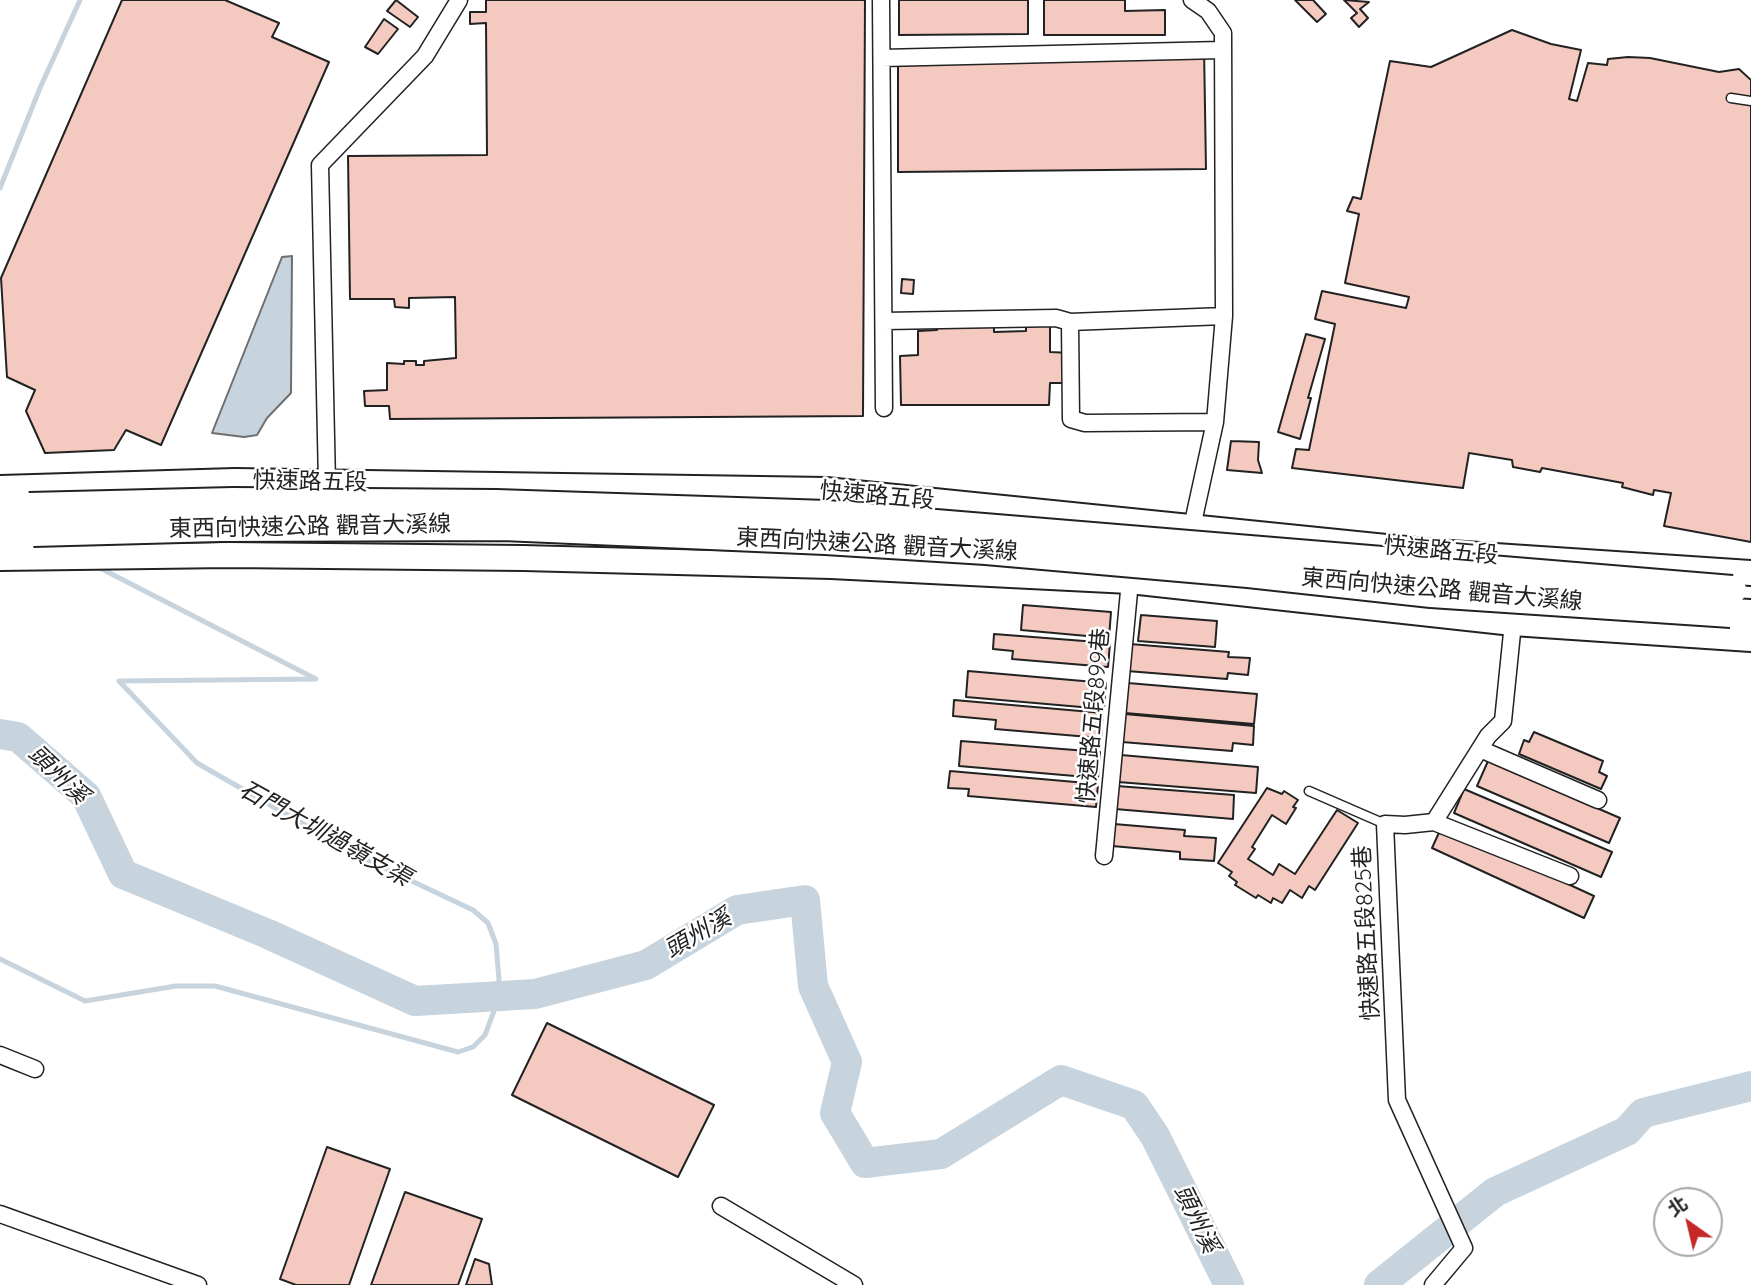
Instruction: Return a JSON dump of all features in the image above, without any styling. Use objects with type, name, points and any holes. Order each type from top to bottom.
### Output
[{"type":"highway","name":"東西向快速公路 觀音大溪線","points":[[0,510],[233,502],[496,504],[827,515],[1751,591]]},
{"type":"highway","name":"東西向快速公路 觀音大溪線","points":[[0,534],[206,528],[503,526],[825,540],[986,550],[1207,569],[1431,593],[1751,614]]},
{"type":"main road","name":"快速路五段","points":[[0,488],[235,481],[826,490],[1435,552],[1751,573]]},
{"type":"main road","points":[[20,558],[229,555],[831,566],[1130,581],[1513,623],[1751,639]]},
{"type":"street","points":[[327,483],[320,165],[425,56],[459,0]]},
{"type":"street","points":[[881,0],[884,408]]},
{"type":"street","points":[[1192,0],[1208,10],[1223,33],[1224,316],[1215,422],[1192,527]]},
{"type":"street","points":[[882,58],[1221,50]]},
{"type":"street","points":[[884,321],[1056,318],[1070,322],[1224,316]]},
{"type":"street","points":[[1070,322],[1071,419],[1085,423],[1215,422]]},
{"type":"street","name":"快速路五段899巷","points":[[1104,856],[1130,581]]},
{"type":"street","points":[[1513,623],[1503,721],[1488,736],[1434,822],[1570,876]]},
{"type":"street","points":[[1480,749],[1598,800]]},
{"type":"street","name":"快速路五段825巷","points":[[1433,1285],[1464,1248],[1397,1100],[1385,824],[1434,822]]},
{"type":"street","points":[[0,1055],[35,1069]]},
{"type":"street","points":[[721,1206],[854,1285]]},
{"type":"street","points":[[0,1214],[198,1285]]},
{"type":"lane","points":[[1731,98],[1751,102]]},
{"type":"lane","points":[[1309,792],[1385,824]]},
{"type":"shaded area","points":[[292,256],[291,393],[267,418],[257,435],[244,437],[212,433],[282,257]]},
{"type":"building","points":[[122,0],[225,0],[279,23],[272,37],[329,62],[161,445],[126,430],[114,450],[45,453],[26,411],[35,390],[7,377],[1,278]]},
{"type":"building","points":[[396,0],[418,17],[410,27],[387,11]]},
{"type":"building","points":[[486,0],[865,0],[863,416],[390,419],[389,406],[365,406],[364,391],[387,390],[387,363],[404,364],[404,361],[416,361],[416,365],[424,365],[424,361],[456,358],[455,297],[409,298],[409,308],[395,307],[394,299],[350,299],[348,156],[487,155],[486,23],[470,24],[470,12],[486,12]]},
{"type":"building","points":[[899,0],[1028,0],[1028,34],[899,35]]},
{"type":"building","points":[[1044,0],[1125,0],[1125,11],[1165,10],[1165,35],[1044,35]]},
{"type":"building","points":[[1295,0],[1313,0],[1326,14],[1317,22]]},
{"type":"building","points":[[1344,0],[1369,2],[1360,9],[1368,18],[1359,27],[1351,18],[1357,13]]},
{"type":"building","points":[[384,19],[398,29],[378,54],[365,47]]},
{"type":"building","points":[[1512,30],[1551,44],[1581,50],[1569,99],[1577,101],[1588,63],[1607,65],[1608,59],[1650,58],[1719,72],[1739,69],[1751,80],[1751,542],[1664,526],[1671,493],[1654,490],[1653,495],[1622,487],[1623,483],[1542,468],[1540,472],[1513,467],[1512,460],[1469,453],[1463,488],[1292,468],[1296,449],[1309,450],[1335,324],[1315,319],[1322,291],[1406,308],[1409,297],[1345,283],[1359,214],[1347,211],[1353,197],[1361,199],[1390,61],[1431,67]]},
{"type":"building","points":[[1204,47],[1206,169],[898,172],[898,51]]},
{"type":"building","points":[[902,279],[914,280],[913,294],[901,293]]},
{"type":"building","points":[[1026,325],[1050,325],[1050,352],[1071,353],[1070,383],[1050,383],[1049,405],[901,405],[900,356],[918,355],[918,331],[937,330],[937,326],[994,327],[994,332],[1026,331]]},
{"type":"building","points":[[1306,334],[1325,339],[1308,398],[1311,398],[1300,439],[1278,432]]},
{"type":"building","points":[[1231,441],[1259,442],[1258,460],[1262,473],[1227,470]]},
{"type":"building","points":[[1023,605],[1111,612],[1109,638],[1021,630]]},
{"type":"building","points":[[1141,615],[1217,621],[1215,647],[1138,641]]},
{"type":"building","points":[[994,634],[1110,643],[1108,667],[1012,659],[1013,651],[993,649]]},
{"type":"building","points":[[1130,644],[1229,652],[1228,657],[1250,658],[1248,675],[1228,673],[1227,679],[1127,671]]},
{"type":"building","points":[[968,671],[1106,683],[1104,709],[966,697]]},
{"type":"building","points":[[1128,683],[1257,694],[1254,724],[1125,713]]},
{"type":"building","points":[[954,700],[1103,713],[1101,738],[995,729],[996,720],[953,716]]},
{"type":"building","points":[[1125,714],[1254,726],[1253,745],[1233,743],[1232,751],[1122,742]]},
{"type":"building","points":[[1534,732],[1603,761],[1599,772],[1607,776],[1601,789],[1519,754],[1524,740],[1529,742]]},
{"type":"building","points":[[961,741],[1100,752],[1098,778],[959,766]]},
{"type":"building","points":[[1121,755],[1258,767],[1256,793],[1118,782]]},
{"type":"building","points":[[1488,761],[1620,818],[1609,843],[1477,786]]},
{"type":"building","points":[[950,771],[1098,784],[1096,807],[968,796],[969,789],[948,788]]},
{"type":"building","points":[[1117,786],[1234,795],[1233,819],[1115,809]]},
{"type":"building","points":[[1267,788],[1282,794],[1284,791],[1298,800],[1286,824],[1272,815],[1252,847],[1255,849],[1248,859],[1273,875],[1279,864],[1295,874],[1337,810],[1358,823],[1315,890],[1309,886],[1302,898],[1290,890],[1282,903],[1273,898],[1271,903],[1258,895],[1256,898],[1235,885],[1237,882],[1229,876],[1232,872],[1218,863]]},
{"type":"building","points":[[1464,789],[1612,852],[1601,877],[1454,813]]},
{"type":"building","points":[[1114,824],[1185,830],[1184,836],[1216,838],[1214,861],[1180,859],[1180,852],[1112,846]]},
{"type":"building","points":[[1442,826],[1594,896],[1584,918],[1432,848]]},
{"type":"building","points":[[547,1023],[714,1105],[678,1177],[512,1095]]},
{"type":"building","points":[[327,1147],[390,1169],[349,1285],[296,1285],[280,1279]]},
{"type":"building","points":[[405,1192],[482,1219],[458,1285],[371,1285]]},
{"type":"building","points":[[475,1259],[489,1264],[492,1285],[466,1285]]},
{"type":"waterway","name":"石門大圳過嶺支渠","points":[[0,188],[40,88],[80,0]]},
{"type":"waterway","name":"石門大圳過嶺支渠","points":[[0,959],[85,1001],[176,986],[215,986],[458,1052],[473,1047],[485,1035],[494,1011],[499,980],[496,944],[488,923],[473,910],[361,857],[197,763],[119,681],[316,679],[96,566]]},
{"type":"waterway","name":"頭州溪","points":[[0,734],[18,737],[86,796],[123,874],[268,934],[415,1001],[535,994],[646,965],[737,910],[805,900],[813,986],[847,1062],[835,1113],[865,1163],[941,1154],[1061,1080],[1134,1105],[1155,1136],[1229,1285]]},
{"type":"waterway","name":"頭州溪","points":[[1379,1285],[1495,1192],[1627,1131],[1643,1113],[1751,1086]]}]
